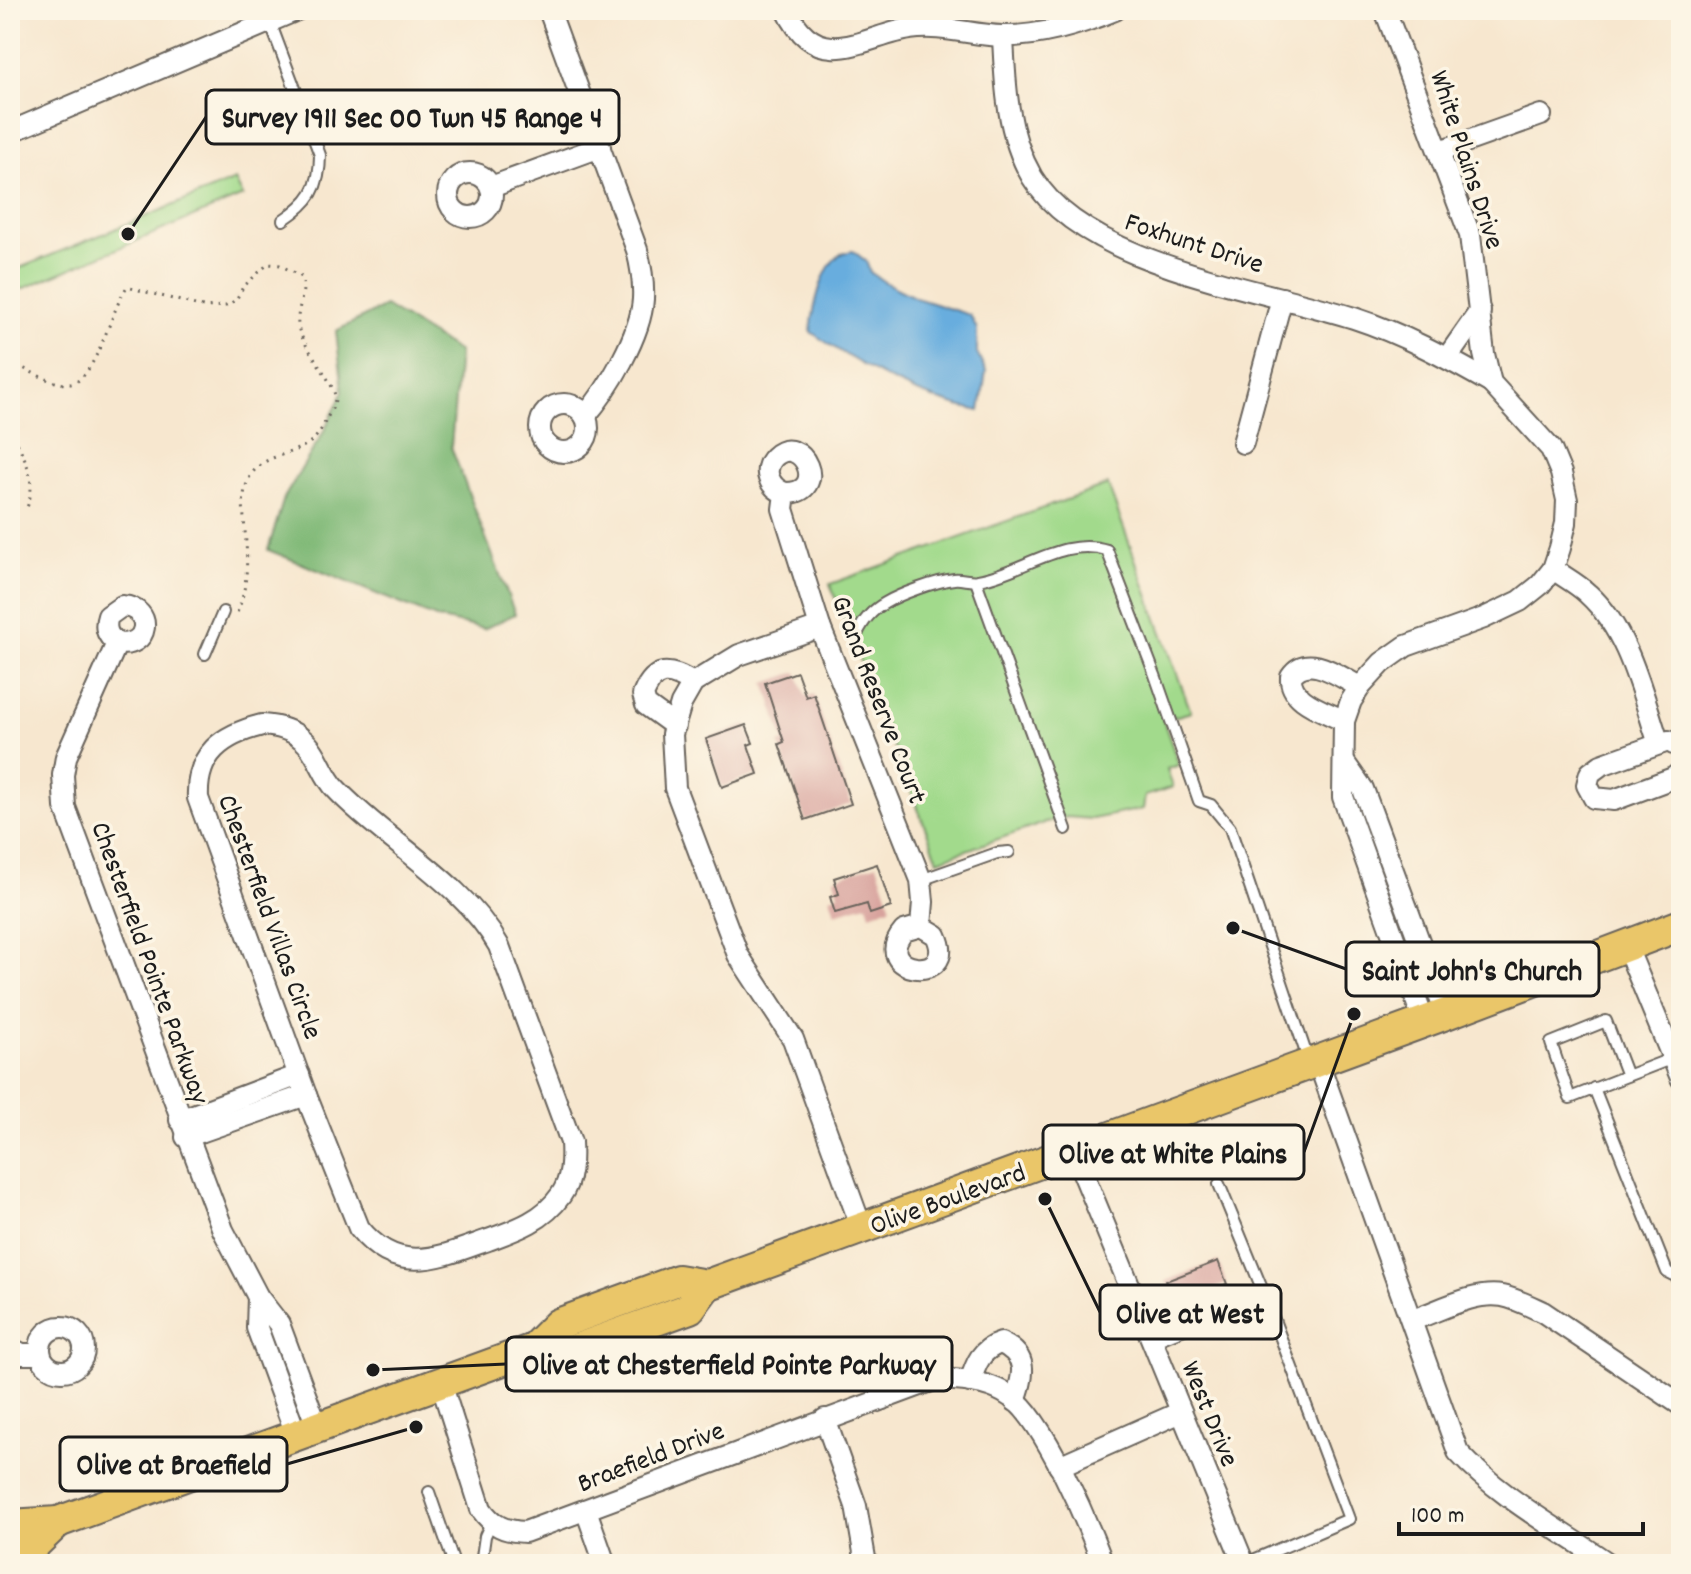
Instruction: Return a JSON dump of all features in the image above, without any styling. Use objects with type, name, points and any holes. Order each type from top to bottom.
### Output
[{"type":"main road","name":"Olive Boulevard","points":[[10,1525],[58,1522],[533,1349],[568,1352],[690,1308],[707,1285],[1681,925]]},
{"type":"main road","name":"Olive Boulevard","points":[[10,1556],[31,1548],[58,1522]]},
{"type":"street","points":[[10,132],[297,10]]},
{"type":"street","points":[[549,10],[637,250],[643,277],[643,303],[637,327],[600,399],[585,416]]},
{"type":"street","points":[[787,10],[798,30],[815,43],[832,48],[912,28],[1003,36],[1048,32],[1115,10]]},
{"type":"street","name":"White Plains Drive","points":[[1385,10],[1470,235],[1484,354],[1491,383]]},
{"type":"street","name":"Foxhunt Drive","points":[[1003,36],[1006,97],[1020,153],[1034,180],[1055,204],[1111,244],[1140,258],[1395,332],[1491,383]]},
{"type":"street","points":[[1440,151],[1541,115]]},
{"type":"street","points":[[491,187],[600,147]]},
{"type":"street","points":[[1243,443],[1282,298]]},
{"type":"street","points":[[1447,358],[1480,311]]},
{"type":"street","points":[[1435,1018],[1343,797],[1344,721],[1360,687],[1382,663],[1406,646],[1484,618],[1520,601],[1540,585],[1553,569],[1566,523],[1567,500],[1561,473],[1551,449],[1491,383]]},
{"type":"street","name":"Grand Reserve Court","points":[[785,493],[783,509],[820,627],[921,880],[921,926]]},
{"type":"street","points":[[1553,569],[1587,592],[1611,621],[1635,673],[1659,744]]},
{"type":"street","points":[[820,627],[739,655],[693,683],[681,704],[672,734],[675,788],[738,955],[793,1039],[862,1229]]},
{"type":"street","name":"Chesterfield Pointe Parkway","points":[[117,643],[66,757],[63,775],[65,807],[183,1129],[223,1230],[258,1297],[257,1328],[307,1433]]},
{"type":"street","points":[[1344,721],[1297,696],[1292,689],[1291,676],[1301,666],[1311,664],[1360,687]]},
{"type":"street","points":[[675,726],[646,705],[643,695],[655,675],[665,672],[678,674],[693,683]]},
{"type":"street","name":"Chesterfield Villas Circle","points":[[262,725],[289,730],[301,738],[336,789],[470,906],[491,931],[571,1142],[572,1162],[566,1185],[550,1209],[536,1220],[434,1259],[415,1259],[382,1251],[370,1242],[350,1211],[306,1095],[198,798],[198,778],[205,756],[213,747],[262,725]]},
{"type":"street","points":[[1681,748],[1673,742],[1659,744],[1595,768],[1588,778],[1589,793],[1602,801],[1614,800],[1673,778],[1681,772]]},
{"type":"street","points":[[1626,945],[1677,1068]]},
{"type":"street","points":[[1314,1062],[1412,1320],[1458,1452],[1503,1491],[1598,1562]]},
{"type":"street","name":"Chesterfield Villas Circle","points":[[183,1129],[299,1075]]},
{"type":"street","points":[[183,1129],[306,1095]]},
{"type":"street","name":"West Drive","points":[[1074,1151],[1244,1564]]},
{"type":"street","points":[[1412,1320],[1475,1298],[1500,1296],[1521,1302],[1543,1312],[1681,1405]]},
{"type":"street","points":[[970,1382],[979,1357],[988,1347],[1001,1343],[1013,1348],[1022,1363],[1022,1380],[1015,1401]]},
{"type":"street","points":[[10,1348],[22,1354],[40,1354]]},
{"type":"street","name":"Braefield Drive","points":[[491,1523],[509,1531],[525,1532],[934,1380],[956,1379],[993,1389],[1026,1411],[1059,1466],[1103,1564]]},
{"type":"street","points":[[441,1383],[481,1509],[491,1523]]},
{"type":"street","points":[[1059,1466],[1181,1412]]},
{"type":"street","points":[[825,1419],[856,1506],[866,1564]]},
{"type":"street","points":[[586,1510],[605,1564]]},
{"type":"lane","points":[[270,22],[320,155],[320,178],[307,201],[283,220]]},
{"type":"lane","points":[[857,634],[865,618],[885,603],[956,578],[976,581],[1084,546],[1107,550],[1199,801],[1211,805],[1230,828],[1314,1062]]},
{"type":"lane","points":[[976,581],[1066,829]]},
{"type":"lane","points":[[205,654],[223,612]]},
{"type":"lane","points":[[921,880],[1009,852]]},
{"type":"lane","points":[[1627,1076],[1606,1021],[1551,1043],[1570,1098],[1627,1076],[1677,1068]]},
{"type":"lane","points":[[1594,1088],[1667,1272],[1681,1279]]},
{"type":"lane","points":[[1219,1184],[1349,1519],[1244,1564]]},
{"type":"lane","points":[[1152,1342],[1265,1296]]},
{"type":"lane","points":[[429,1492],[454,1564]]},
{"type":"lane","points":[[481,1564],[485,1536],[491,1523]]},
{"type":"path","points":[[10,362],[64,385],[82,380],[91,367],[127,287],[133,286],[149,295],[214,307],[226,306],[236,300],[243,287],[268,264],[280,265],[302,277],[304,284],[297,316],[298,326],[303,341],[332,387],[335,401],[314,441],[267,460],[255,468],[246,484],[243,516],[246,587],[233,622]]},
{"type":"path","points":[[10,429],[25,457],[33,488],[26,510]]},
{"type":"green space","points":[[235,180],[243,196],[10,294],[10,272]]},
{"type":"green space","points":[[385,306],[459,352],[451,447],[515,614],[484,629],[436,618],[268,550],[284,498],[323,433],[343,392],[336,331]]},
{"type":"green space","points":[[1108,485],[1191,712],[1163,720],[1179,765],[1167,769],[1173,787],[1145,796],[1143,809],[1092,819],[1067,817],[1050,821],[938,860],[830,584]]},
{"type":"water","points":[[853,251],[866,261],[870,272],[886,283],[916,298],[970,315],[977,329],[977,353],[986,371],[980,411],[934,399],[891,380],[811,332],[816,301],[828,268],[841,254]]},
{"type":"building","points":[[797,672],[806,697],[814,694],[851,804],[805,820],[779,744],[784,742],[765,683]]},
{"type":"building","points":[[746,725],[753,743],[748,745],[758,774],[722,787],[706,739]]},
{"type":"building","points":[[877,864],[891,907],[870,914],[867,904],[835,913],[830,897],[839,894],[834,878]]},
{"type":"building","points":[[1218,1261],[1227,1284],[1175,1303],[1166,1281]]},
{"type":"place","name":"Survey 1911 Sec 00 Twn 45 Range 4","points":[[128,234]]},
{"type":"place","name":"Saint John's Church","points":[[1233,928]]},
{"type":"place","name":"Olive at White Plains","points":[[1354,1014]]},
{"type":"place","name":"Olive at West","points":[[1045,1199]]},
{"type":"place","name":"Olive at Chesterfield Pointe Parkway","points":[[373,1370]]},
{"type":"place","name":"Olive at Braefield","points":[[416,1427]]}]
